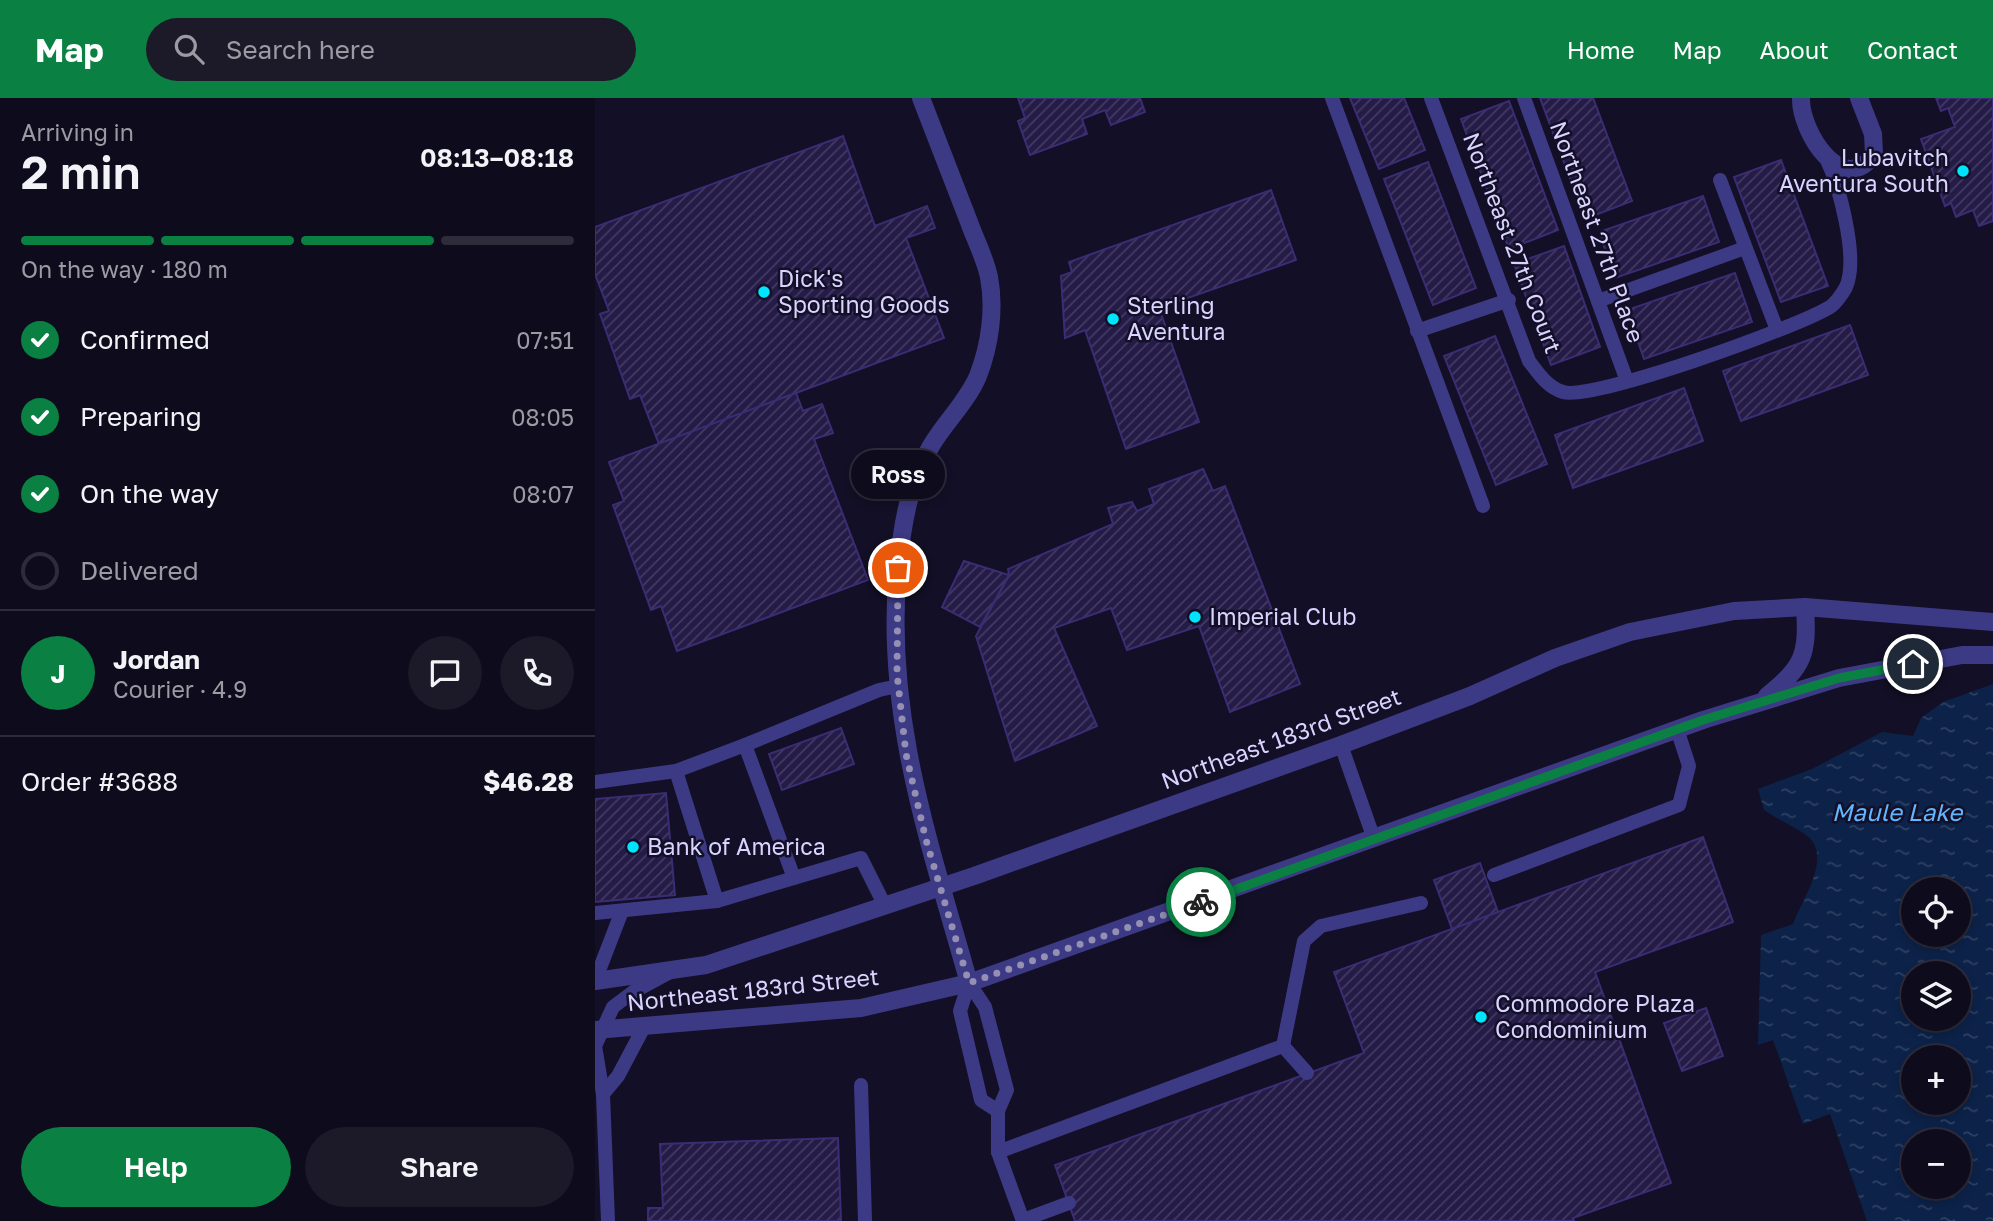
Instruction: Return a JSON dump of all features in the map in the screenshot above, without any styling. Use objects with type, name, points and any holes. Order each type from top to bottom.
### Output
[{"type":"street","points":[[921,98],[989,276],[992,310],[989,339],[977,377],[918,470],[907,509],[898,568],[895,623],[898,686],[906,754],[926,840],[969,983]]},
{"type":"street","points":[[1801,98],[1810,135],[1823,154],[1848,170],[1864,166],[1874,154],[1873,134],[1859,98]]},
{"type":"street","points":[[1759,703],[1793,675],[1804,657],[1805,607]]},
{"type":"street","name":"Northeast 183rd Street","points":[[595,981],[706,965],[942,887],[1341,745],[1470,696],[1555,658],[1630,632],[1734,611],[1805,607],[1993,622]]},
{"type":"street","name":"Northeast 183rd Street","points":[[598,1030],[861,1008],[969,983],[1677,729],[1839,678],[1962,655],[1993,655]]},
{"type":"lane","points":[[1332,98],[1483,506]]},
{"type":"lane","name":"Northeast 27th Court","points":[[1431,98],[1509,300],[1529,361],[1546,383],[1565,393],[1600,390],[1627,381]]},
{"type":"lane","name":"Northeast 27th Place","points":[[1524,98],[1627,381]]},
{"type":"lane","points":[[1627,381],[1777,330],[1832,306],[1847,286],[1851,264],[1847,231],[1833,173],[1823,154]]},
{"type":"lane","points":[[1720,180],[1777,330]]},
{"type":"lane","points":[[1598,300],[1745,248]]},
{"type":"lane","points":[[1417,331],[1509,300]]},
{"type":"lane","points":[[595,782],[677,771],[745,746],[879,690],[898,686]]},
{"type":"lane","points":[[1494,875],[1679,805],[1689,766],[1677,729]]},
{"type":"lane","points":[[1341,745],[1374,839]]},
{"type":"lane","points":[[745,746],[795,878]]},
{"type":"lane","points":[[677,771],[717,901]]},
{"type":"lane","points":[[595,914],[717,901],[861,858],[885,905]]},
{"type":"lane","points":[[1283,1046],[1304,941],[1321,926],[1421,903]]},
{"type":"lane","points":[[595,981],[622,911]]},
{"type":"lane","points":[[608,1221],[603,1094],[595,1046],[598,1030],[613,1007],[633,992],[674,969]]},
{"type":"lane","points":[[969,983],[960,1011],[981,1100],[998,1111]]},
{"type":"lane","points":[[969,983],[985,1007],[1007,1090],[998,1111],[998,1152],[1023,1220],[1069,1203]]},
{"type":"lane","points":[[603,1094],[618,1076],[644,1027]]},
{"type":"lane","points":[[1283,1046],[1307,1073]]},
{"type":"lane","points":[[998,1152],[1283,1046]]},
{"type":"lane","points":[[862,1084],[865,1221]]},
{"type":"water","name":"Maule Lake","points":[[1993,684],[1993,1221],[1867,1221],[1830,1114],[1803,1124],[1773,1040],[1758,1045],[1761,935],[1793,924],[1813,878],[1817,854],[1814,844],[1806,835],[1764,810],[1758,789],[1812,769],[1882,732],[1913,736],[1921,718],[1943,702]]},
{"type":"building","points":[[1018,98],[1140,98],[1145,112],[1111,125],[1105,110],[1082,119],[1087,134],[1030,155],[1018,121],[1025,118]]},
{"type":"building","points":[[1350,98],[1404,98],[1425,150],[1379,169]]},
{"type":"building","points":[[1540,98],[1593,98],[1632,201],[1585,219]]},
{"type":"building","name":"Lubavitch Aventura South","points":[[1936,98],[1993,98],[1993,221],[1979,226],[1973,210],[1956,217],[1951,203],[1945,206],[1921,139],[1955,127],[1948,108],[1941,111]]},
{"type":"building","points":[[1509,101],[1558,230],[1509,249],[1461,119]]},
{"type":"building","name":"Dick's Sporting Goods","points":[[843,136],[875,226],[927,206],[935,228],[906,238],[944,338],[659,444],[640,395],[630,399],[600,314],[609,311],[595,274],[595,227]]},
{"type":"building","points":[[1781,160],[1828,286],[1781,302],[1734,177]]},
{"type":"building","points":[[1428,162],[1476,288],[1433,305],[1384,179]]},
{"type":"building","name":"Sterling Aventura","points":[[1271,190],[1296,260],[1159,308],[1199,422],[1126,449],[1085,330],[1065,338],[1061,276],[1072,272],[1069,262]]},
{"type":"building","points":[[1703,196],[1719,242],[1615,278],[1599,232]]},
{"type":"building","points":[[1564,246],[1600,347],[1551,365],[1514,264]]},
{"type":"building","points":[[1735,273],[1752,322],[1644,359],[1627,310]]},
{"type":"building","points":[[1850,325],[1868,375],[1741,421],[1723,371]]},
{"type":"building","points":[[1495,336],[1547,464],[1496,485],[1444,356]]},
{"type":"building","points":[[1684,388],[1703,441],[1573,488],[1555,435]]},
{"type":"building","points":[[796,393],[803,411],[822,404],[833,433],[814,439],[868,580],[677,651],[661,606],[651,610],[613,505],[624,501],[609,462]]},
{"type":"building","name":"Imperial Club","points":[[1203,469],[1213,491],[1225,486],[1300,684],[1230,712],[1199,626],[1127,650],[1111,608],[1054,628],[1097,726],[1015,761],[976,636],[1009,575],[1008,569],[1113,524],[1108,508],[1132,502],[1137,511],[1154,504],[1149,489]]},
{"type":"building","points":[[964,561],[1009,575],[980,627],[942,607]]},
{"type":"building","points":[[841,728],[854,764],[782,790],[769,754]]},
{"type":"building","name":"Bank of America","points":[[666,793],[675,895],[595,902],[595,799]]},
{"type":"building","name":"Commodore Plaza Condominium","points":[[1703,837],[1733,922],[1595,972],[1671,1183],[1573,1218],[1574,1221],[1075,1221],[1055,1165],[1364,1053],[1334,972]]},
{"type":"building","points":[[1480,863],[1498,912],[1452,929],[1434,880]]},
{"type":"building","points":[[1706,1008],[1723,1056],[1682,1071],[1664,1023]]},
{"type":"building","points":[[838,1138],[841,1221],[648,1221],[648,1208],[663,1208],[660,1144]]},
{"type":"way so far","points":[[898,568],[895,623],[897,674],[906,754],[926,840],[935,862],[969,983],[1201,902]]},
{"type":"place","name":"Lubavitch Aventura South","points":[[1963,171]]},
{"type":"place","name":"Dick's Sporting Goods","points":[[764,292]]},
{"type":"place","name":"Sterling Aventura","points":[[1113,319]]},
{"type":"place","name":"Ross","points":[[898,568]]},
{"type":"place","name":"Imperial Club","points":[[1195,617]]},
{"type":"place","name":"Bank of America","points":[[633,847]]},
{"type":"place","name":"Commodore Plaza Condominium","points":[[1481,1017]]},
{"type":"route","points":[[1201,902],[1703,720],[1839,678],[1913,664]]}]
